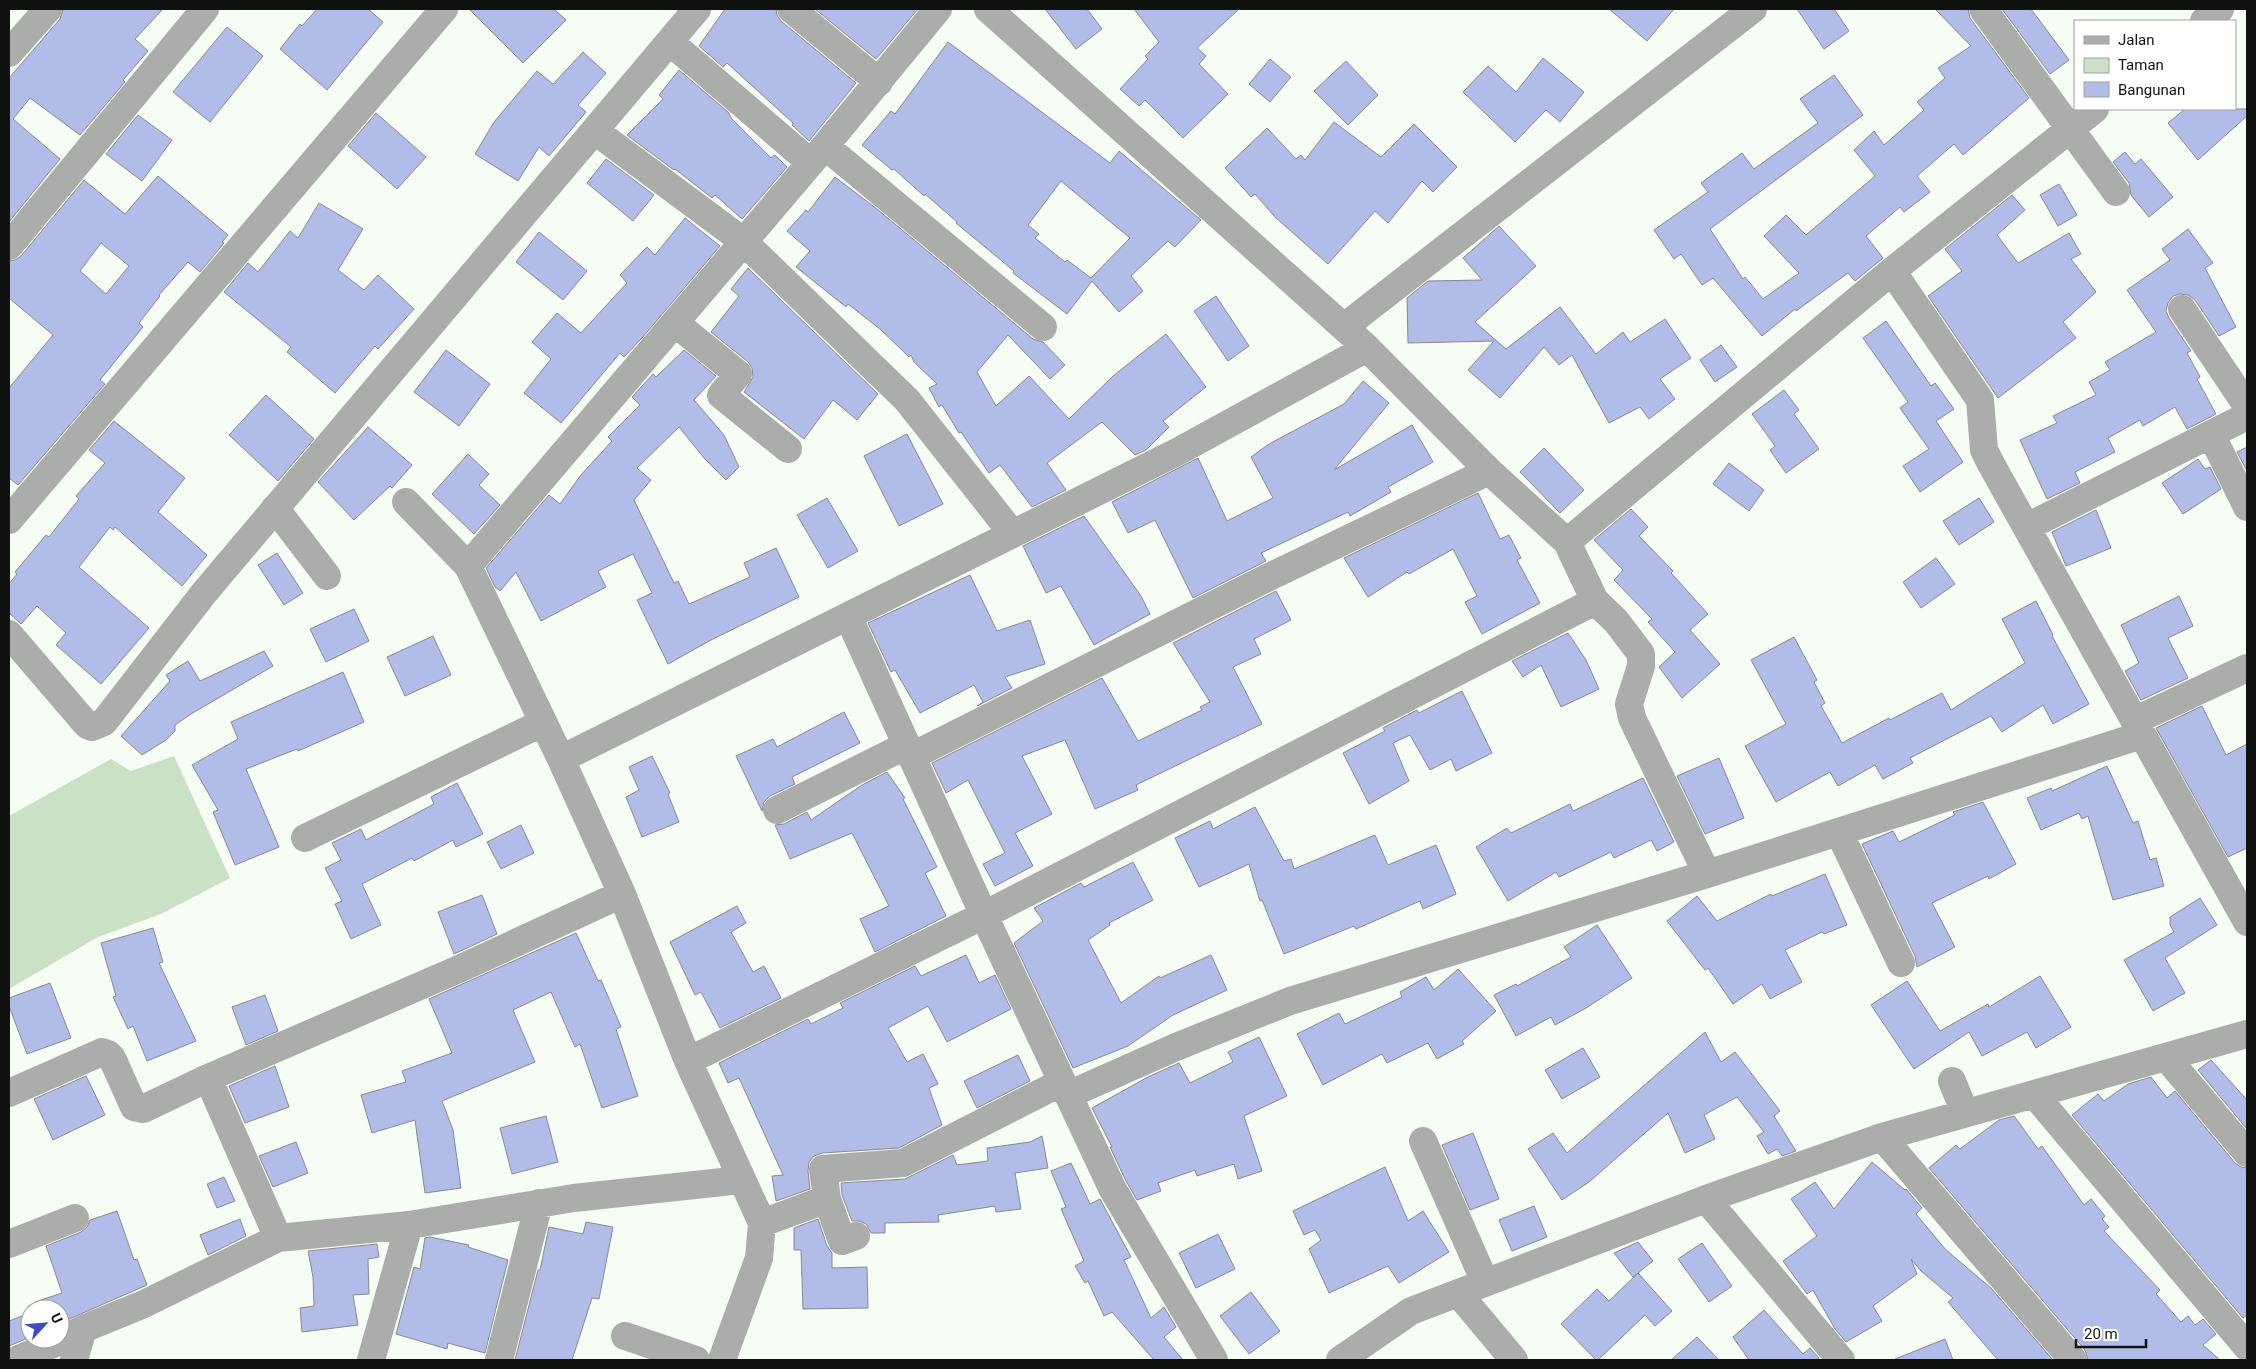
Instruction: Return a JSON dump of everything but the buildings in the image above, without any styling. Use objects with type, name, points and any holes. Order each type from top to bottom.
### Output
[{"type":"street","points":[[9,53],[48,9]]},
{"type":"street","points":[[9,246],[205,9]]},
{"type":"street","points":[[9,520],[444,9]]},
{"type":"street","points":[[9,634],[87,725],[92,727],[104,722],[204,593],[697,9]]},
{"type":"street","points":[[791,9],[879,82]]},
{"type":"street","points":[[468,566],[818,155],[938,9]]},
{"type":"street","points":[[988,9],[1367,348],[1490,471],[1567,542],[1595,601],[1616,621],[1641,654],[1641,666],[1629,704],[1632,718],[1707,874]]},
{"type":"street","points":[[1344,327],[1753,9]]},
{"type":"street","points":[[2205,20],[2220,9]]},
{"type":"street","points":[[1996,13],[2071,128],[2116,192]]},
{"type":"street","points":[[670,42],[1043,327]]},
{"type":"street","points":[[1567,542],[1892,272],[2094,110]]},
{"type":"street","points":[[595,131],[743,241],[907,400],[1012,533]]},
{"type":"street","points":[[1892,272],[1980,400],[1984,450],[2247,922]]},
{"type":"street","points":[[2182,309],[2247,406]]},
{"type":"street","points":[[675,323],[738,374],[721,395],[788,449]]},
{"type":"street","points":[[561,759],[1179,451],[1367,348]]},
{"type":"street","points":[[2027,527],[2247,416]]},
{"type":"street","points":[[2210,434],[2247,507]]},
{"type":"street","points":[[777,810],[909,750],[1490,471]]},
{"type":"street","points":[[406,502],[468,566],[561,759],[622,894],[688,1061],[741,1180],[762,1222],[759,1258],[722,1360]]},
{"type":"street","points":[[275,508],[327,576]]},
{"type":"street","points":[[688,1061],[984,915],[1595,601]]},
{"type":"street","points":[[848,616],[984,915],[1112,1188],[1214,1360]]},
{"type":"street","points":[[856,1236],[842,1241],[827,1199],[823,1169],[903,1163],[1065,1088],[1290,1002],[1839,832],[2139,728],[2247,668]]},
{"type":"street","points":[[305,838],[542,723]]},
{"type":"street","points":[[1839,832],[1901,963]]},
{"type":"street","points":[[9,1093],[102,1052],[112,1058],[136,1109],[144,1109],[208,1078],[459,969],[622,894]]},
{"type":"street","points":[[1340,1360],[1411,1311],[1706,1199],[1882,1137],[2247,1034]]},
{"type":"street","points":[[2166,1057],[2247,1153]]},
{"type":"street","points":[[208,1078],[278,1238]]},
{"type":"street","points":[[1952,1081],[1965,1113]]},
{"type":"street","points":[[2034,1094],[2247,1347]]},
{"type":"street","points":[[1882,1137],[2073,1360]]},
{"type":"street","points":[[1423,1141],[1485,1282]]},
{"type":"street","points":[[16,1360],[83,1329],[144,1304],[278,1238],[408,1225],[539,1203],[741,1180]]},
{"type":"street","points":[[762,1222],[827,1199]]},
{"type":"street","points":[[1706,1199],[1840,1360]]},
{"type":"street","points":[[499,1360],[539,1203]]},
{"type":"street","points":[[9,1244],[75,1218]]},
{"type":"street","points":[[371,1360],[408,1225]]},
{"type":"street","points":[[1458,1293],[1514,1360]]},
{"type":"street","points":[[74,1360],[83,1329]]},
{"type":"street","points":[[625,1336],[696,1360]]},
{"type":"green space","points":[[174,756],[230,878],[161,914],[98,937],[9,989],[9,816],[111,759],[131,771]]}]
